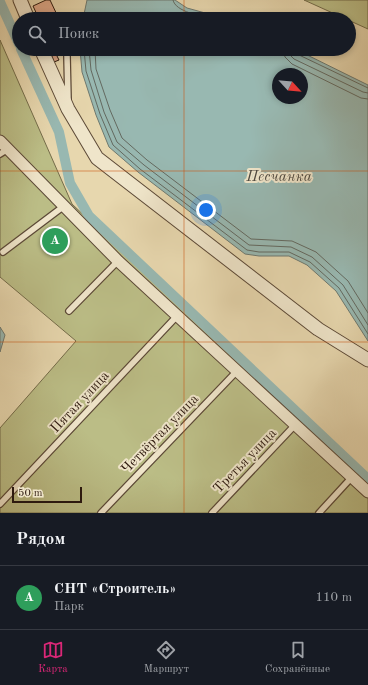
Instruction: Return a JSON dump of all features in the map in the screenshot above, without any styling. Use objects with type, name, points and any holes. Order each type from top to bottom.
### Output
[{"type":"street","points":[[20,0],[25,12]]},
{"type":"street","points":[[44,56],[68,109],[97,158],[318,329],[368,360]]},
{"type":"street","points":[[3,148],[177,316],[368,492]]},
{"type":"lane","points":[[67,56],[68,109]]},
{"type":"lane","points":[[3,252],[64,206]]},
{"type":"lane","points":[[69,311],[118,260]]},
{"type":"lane","name":"Пятая улица","points":[[0,504],[177,316]]},
{"type":"lane","name":"Четвёртая улица","points":[[102,513],[237,371]]},
{"type":"lane","name":"Третья улица","points":[[212,513],[295,425]]},
{"type":"lane","points":[[319,513],[352,477]]},
{"type":"green space","points":[[304,0],[368,0],[368,29],[356,24],[356,12],[330,12]]},
{"type":"green space","points":[[0,40],[72,204],[368,484],[368,513],[0,513],[0,428],[76,341],[0,277]]},
{"type":"water","points":[[87,0],[175,0],[187,8],[202,12],[84,12]]},
{"type":"water","name":"Песчанка","points":[[81,56],[309,56],[368,85],[368,341],[336,291],[307,265],[289,256],[259,256],[245,254],[138,172],[109,147],[96,115],[82,72]]},
{"type":"water","points":[[0,327],[5,335],[0,352]]},
{"type":"building","points":[[46,0],[50,0],[56,12],[36,12],[33,6]]},
{"type":"building","points":[[52,56],[57,56],[59,60],[54,62]]},
{"type":"waterway","points":[[0,2],[12,29]]},
{"type":"waterway","points":[[24,56],[59,132],[70,183],[89,216],[368,479]]},
{"type":"place","name":"СНТ «Строитель»","points":[[55,241]]}]
